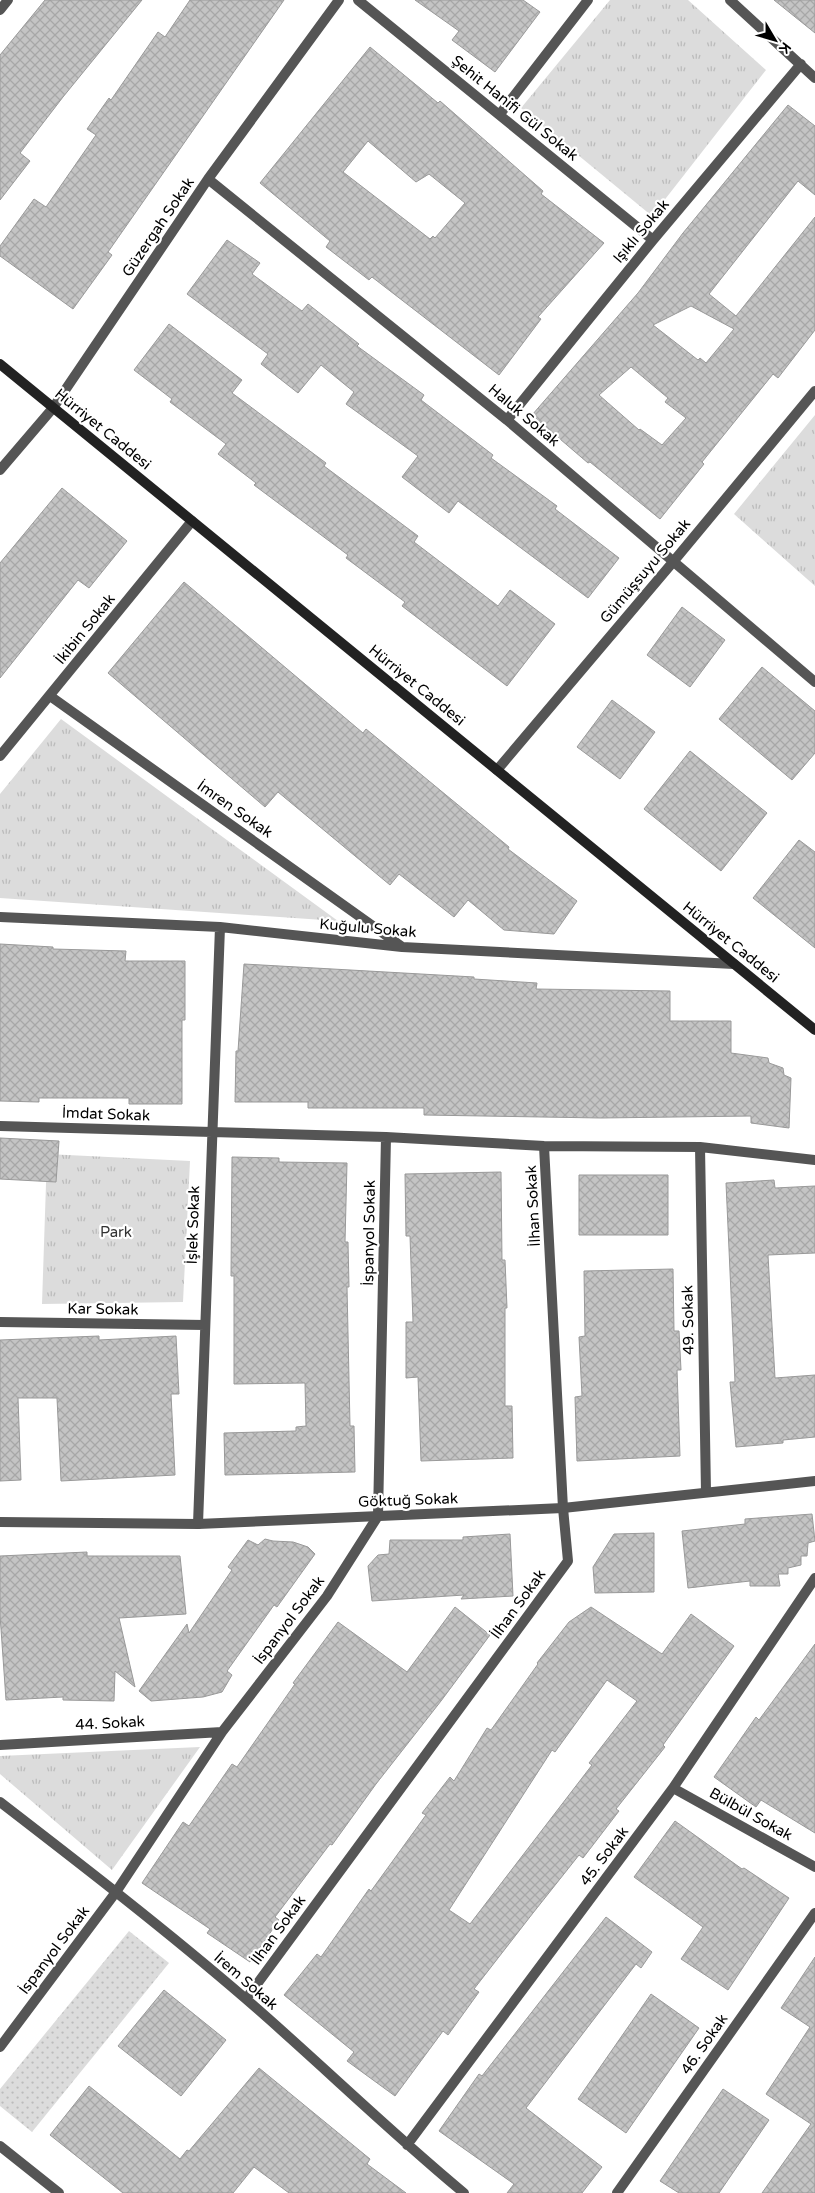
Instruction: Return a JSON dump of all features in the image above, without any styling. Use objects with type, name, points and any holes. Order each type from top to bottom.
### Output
[{"type":"main road","name":"Hürriyet Caddesi","points":[[0,364],[815,1030]]},
{"type":"street","points":[[0,10],[8,0]]},
{"type":"street","name":"Güzergah Sokak","points":[[0,470],[53,408],[208,179],[339,0]]},
{"type":"street","name":"Şehit Hanifi Gül Sokak","points":[[358,0],[653,240]]},
{"type":"street","points":[[500,114],[588,0]]},
{"type":"street","points":[[730,0],[815,78]]},
{"type":"street","name":"Işıklı Sokak","points":[[507,420],[653,240],[801,64]]},
{"type":"street","name":"Haluk Sokak","points":[[208,179],[507,420],[815,682]]},
{"type":"street","name":"Gümüşsuyu Sokak","points":[[496,770],[673,562],[815,390]]},
{"type":"street","name":"İkibin Sokak","points":[[0,756],[192,521]]},
{"type":"street","name":"İmren Sokak","points":[[50,696],[402,947]]},
{"type":"street","name":"Kuğulu Sokak","points":[[0,917],[220,928],[402,947],[734,964]]},
{"type":"street","name":"İşlek Sokak","points":[[198,1524],[220,928]]},
{"type":"street","name":"İmdat Sokak","points":[[0,1126],[386,1137],[544,1146],[700,1147],[815,1160]]},
{"type":"street","name":"İspanyol Sokak","points":[[0,2047],[116,1892],[222,1732],[327,1596],[378,1516],[386,1137]]},
{"type":"street","name":"İlhan Sokak","points":[[246,1999],[568,1561],[563,1508],[544,1146]]},
{"type":"street","name":"49. Sokak","points":[[700,1147],[706,1492]]},
{"type":"street","name":"Kar Sokak","points":[[0,1322],[205,1325]]},
{"type":"street","name":"Göktuğ Sokak","points":[[0,1522],[198,1524],[563,1508],[815,1481]]},
{"type":"street","name":"45. Sokak","points":[[407,2145],[673,1788],[815,1578]]},
{"type":"street","name":"44. Sokak","points":[[0,1745],[222,1732]]},
{"type":"street","name":"Bülbül Sokak","points":[[673,1788],[815,1867]]},
{"type":"street","name":"İrem Sokak","points":[[0,1802],[116,1892],[246,1999],[407,2145],[464,2193]]},
{"type":"street","name":"46. Sokak","points":[[617,2193],[815,1912]]},
{"type":"street","points":[[0,2146],[58,2193]]},
{"type":"green space","points":[[610,0],[688,0],[766,70],[652,216],[521,108]]},
{"type":"green space","points":[[815,415],[815,586],[734,514]]},
{"type":"green space","points":[[61,719],[338,921],[0,898],[0,794]]},
{"type":"green space","name":"Park","points":[[47,1154],[190,1161],[183,1302],[42,1304]]},
{"type":"green space","points":[[200,1747],[112,1870],[0,1774],[0,1756]]},
{"type":"green space","points":[[129,1931],[169,1963],[32,2132],[0,2106],[0,2089]]},
{"type":"building","points":[[45,0],[142,0],[20,153],[30,161],[0,200],[0,55]]},
{"type":"building","points":[[190,0],[284,0],[108,252],[112,255],[73,309],[0,256],[0,246],[34,199],[46,207],[96,135],[87,129],[109,98],[111,100],[158,32],[165,37]]},
{"type":"building","points":[[415,0],[523,0],[540,12],[495,72],[452,40],[459,31]]},
{"type":"building","points":[[774,0],[815,0],[815,33]]},
{"type":"building","points":[[370,47],[438,103],[440,101],[543,191],[541,194],[604,243],[538,317],[541,319],[499,375],[372,277],[369,280],[326,247],[330,241],[260,183]],"holes":[[[368,141],[416,182],[429,174],[465,203],[435,238],[433,236],[430,239],[343,172]]]},
{"type":"building","points":[[788,105],[815,126],[815,195],[798,181],[709,294],[736,316],[815,217],[815,330],[778,378],[773,374],[702,462],[704,464],[660,519],[590,462],[588,463],[532,415],[638,293],[683,233]],"holes":[[[691,306],[734,329],[706,363],[700,358],[698,360],[653,325]],[[631,367],[668,398],[665,402],[686,418],[662,445],[639,430],[599,395]]]},
{"type":"building","points":[[227,240],[260,263],[252,274],[302,311],[308,304],[359,344],[357,346],[424,395],[421,400],[493,455],[491,458],[557,506],[555,509],[619,558],[588,598],[458,501],[449,513],[402,477],[418,456],[346,404],[354,392],[321,365],[298,393],[261,364],[268,354],[187,294]]},
{"type":"building","points":[[169,324],[242,380],[232,393],[326,463],[324,466],[418,536],[414,542],[498,606],[510,590],[555,624],[507,686],[402,606],[405,602],[346,558],[348,555],[254,485],[256,483],[218,454],[226,444],[170,402],[172,399],[134,370]]},
{"type":"building","points":[[62,488],[127,541],[89,588],[78,580],[0,678],[0,563]]},
{"type":"building","points":[[184,582],[363,733],[366,729],[509,847],[508,849],[577,901],[554,934],[504,930],[468,900],[454,917],[399,874],[390,885],[278,792],[265,807],[108,673]]},
{"type":"building","points":[[682,607],[725,640],[690,687],[647,655]]},
{"type":"building","points":[[762,667],[815,711],[815,753],[792,780],[719,719]]},
{"type":"building","points":[[612,700],[655,732],[620,779],[577,747]]},
{"type":"building","points":[[690,751],[767,813],[721,871],[644,809]]},
{"type":"building","points":[[799,840],[815,852],[815,948],[753,898]]},
{"type":"building","points":[[0,944],[53,947],[53,949],[126,951],[125,961],[185,961],[185,1020],[182,1020],[182,1104],[129,1104],[129,1098],[39,1098],[39,1102],[0,1101]]},
{"type":"building","points":[[244,964],[474,977],[474,979],[537,983],[536,989],[670,991],[670,1021],[731,1021],[731,1053],[768,1058],[769,1063],[783,1068],[784,1075],[791,1078],[789,1128],[751,1123],[751,1116],[601,1118],[424,1115],[424,1108],[308,1108],[308,1102],[235,1102],[236,1051],[238,1051]]},
{"type":"building","points":[[0,1138],[59,1141],[56,1182],[0,1179]]},
{"type":"building","points":[[232,1157],[279,1158],[279,1162],[347,1163],[345,1242],[348,1242],[350,1426],[354,1426],[355,1472],[225,1475],[224,1433],[296,1431],[296,1427],[306,1426],[305,1383],[234,1384],[234,1276],[231,1276]]},
{"type":"building","points":[[501,1172],[502,1260],[505,1260],[507,1308],[505,1308],[505,1406],[512,1406],[513,1458],[421,1461],[418,1377],[406,1378],[406,1322],[413,1322],[410,1236],[406,1236],[405,1174]]},
{"type":"building","points":[[579,1175],[668,1175],[668,1235],[579,1235]]},
{"type":"building","points":[[774,1180],[775,1188],[815,1186],[815,1253],[768,1255],[775,1378],[815,1375],[815,1437],[783,1440],[783,1443],[736,1447],[730,1382],[735,1382],[726,1183]]},
{"type":"building","points":[[673,1269],[674,1331],[679,1331],[681,1370],[677,1370],[680,1456],[577,1461],[575,1397],[582,1396],[579,1337],[585,1336],[584,1271]]},
{"type":"building","points":[[99,1336],[99,1340],[176,1336],[179,1394],[171,1394],[175,1475],[61,1481],[57,1398],[18,1398],[21,1480],[0,1481],[0,1340]]},
{"type":"building","points":[[812,1514],[815,1541],[808,1543],[807,1556],[801,1556],[801,1565],[788,1568],[788,1574],[778,1574],[780,1586],[750,1586],[750,1581],[688,1588],[682,1531],[745,1524],[745,1519]]},
{"type":"building","points":[[654,1533],[654,1592],[595,1593],[593,1567],[614,1534]]},
{"type":"building","points":[[510,1534],[513,1596],[461,1599],[464,1595],[372,1601],[368,1566],[378,1555],[389,1554],[390,1540],[463,1540],[463,1537]]},
{"type":"building","points":[[265,1539],[293,1542],[308,1547],[315,1554],[277,1607],[274,1605],[227,1671],[232,1675],[222,1692],[203,1697],[151,1701],[139,1691],[187,1624],[189,1633],[232,1570],[228,1567],[248,1540],[258,1545]]},
{"type":"building","points":[[87,1552],[87,1556],[180,1556],[186,1614],[119,1618],[135,1687],[115,1671],[114,1701],[63,1700],[63,1697],[6,1700],[0,1615],[0,1556]]},
{"type":"building","points":[[455,1607],[490,1635],[376,1784],[332,1845],[330,1844],[275,1917],[279,1920],[250,1962],[207,1933],[210,1929],[142,1883],[183,1822],[189,1826],[232,1764],[237,1767],[295,1684],[293,1683],[338,1622],[407,1672]]},
{"type":"building","points":[[591,1607],[662,1654],[691,1614],[734,1646],[663,1745],[665,1747],[616,1809],[619,1811],[583,1858],[579,1855],[533,1913],[474,1989],[479,1992],[448,2035],[443,2031],[395,2096],[347,2061],[354,2052],[284,1995],[317,1954],[321,1957],[369,1889],[371,1891],[426,1815],[422,1813],[450,1777],[454,1781],[487,1728],[491,1730],[537,1663],[569,1622]],"holes":[[[607,1680],[637,1701],[589,1763],[592,1765],[470,1924],[449,1910],[552,1750],[555,1752]]]},
{"type":"building","points":[[815,1644],[815,1833],[761,1800],[756,1807],[714,1777],[756,1717],[759,1720]]},
{"type":"building","points":[[675,1821],[742,1869],[744,1868],[789,1898],[728,1990],[681,1959],[703,1927],[634,1877]]},
{"type":"building","points":[[606,1917],[652,1952],[641,1968],[636,1964],[526,2108],[602,2167],[582,2193],[507,2193],[514,2184],[439,2131],[479,2074],[482,2076]]},
{"type":"building","points":[[815,1957],[815,2193],[762,2193],[811,2124],[766,2094],[810,2027],[781,2008]]},
{"type":"building","points":[[164,1990],[226,2040],[181,2096],[118,2046]]},
{"type":"building","points":[[651,1994],[699,2028],[626,2133],[578,2099]]},
{"type":"building","points":[[259,2068],[370,2159],[367,2164],[406,2193],[289,2193],[254,2167],[233,2193],[123,2193],[50,2135],[89,2086],[180,2159],[187,2150],[189,2151]]},
{"type":"building","points":[[723,2089],[769,2120],[719,2193],[679,2193],[660,2181]]}]
